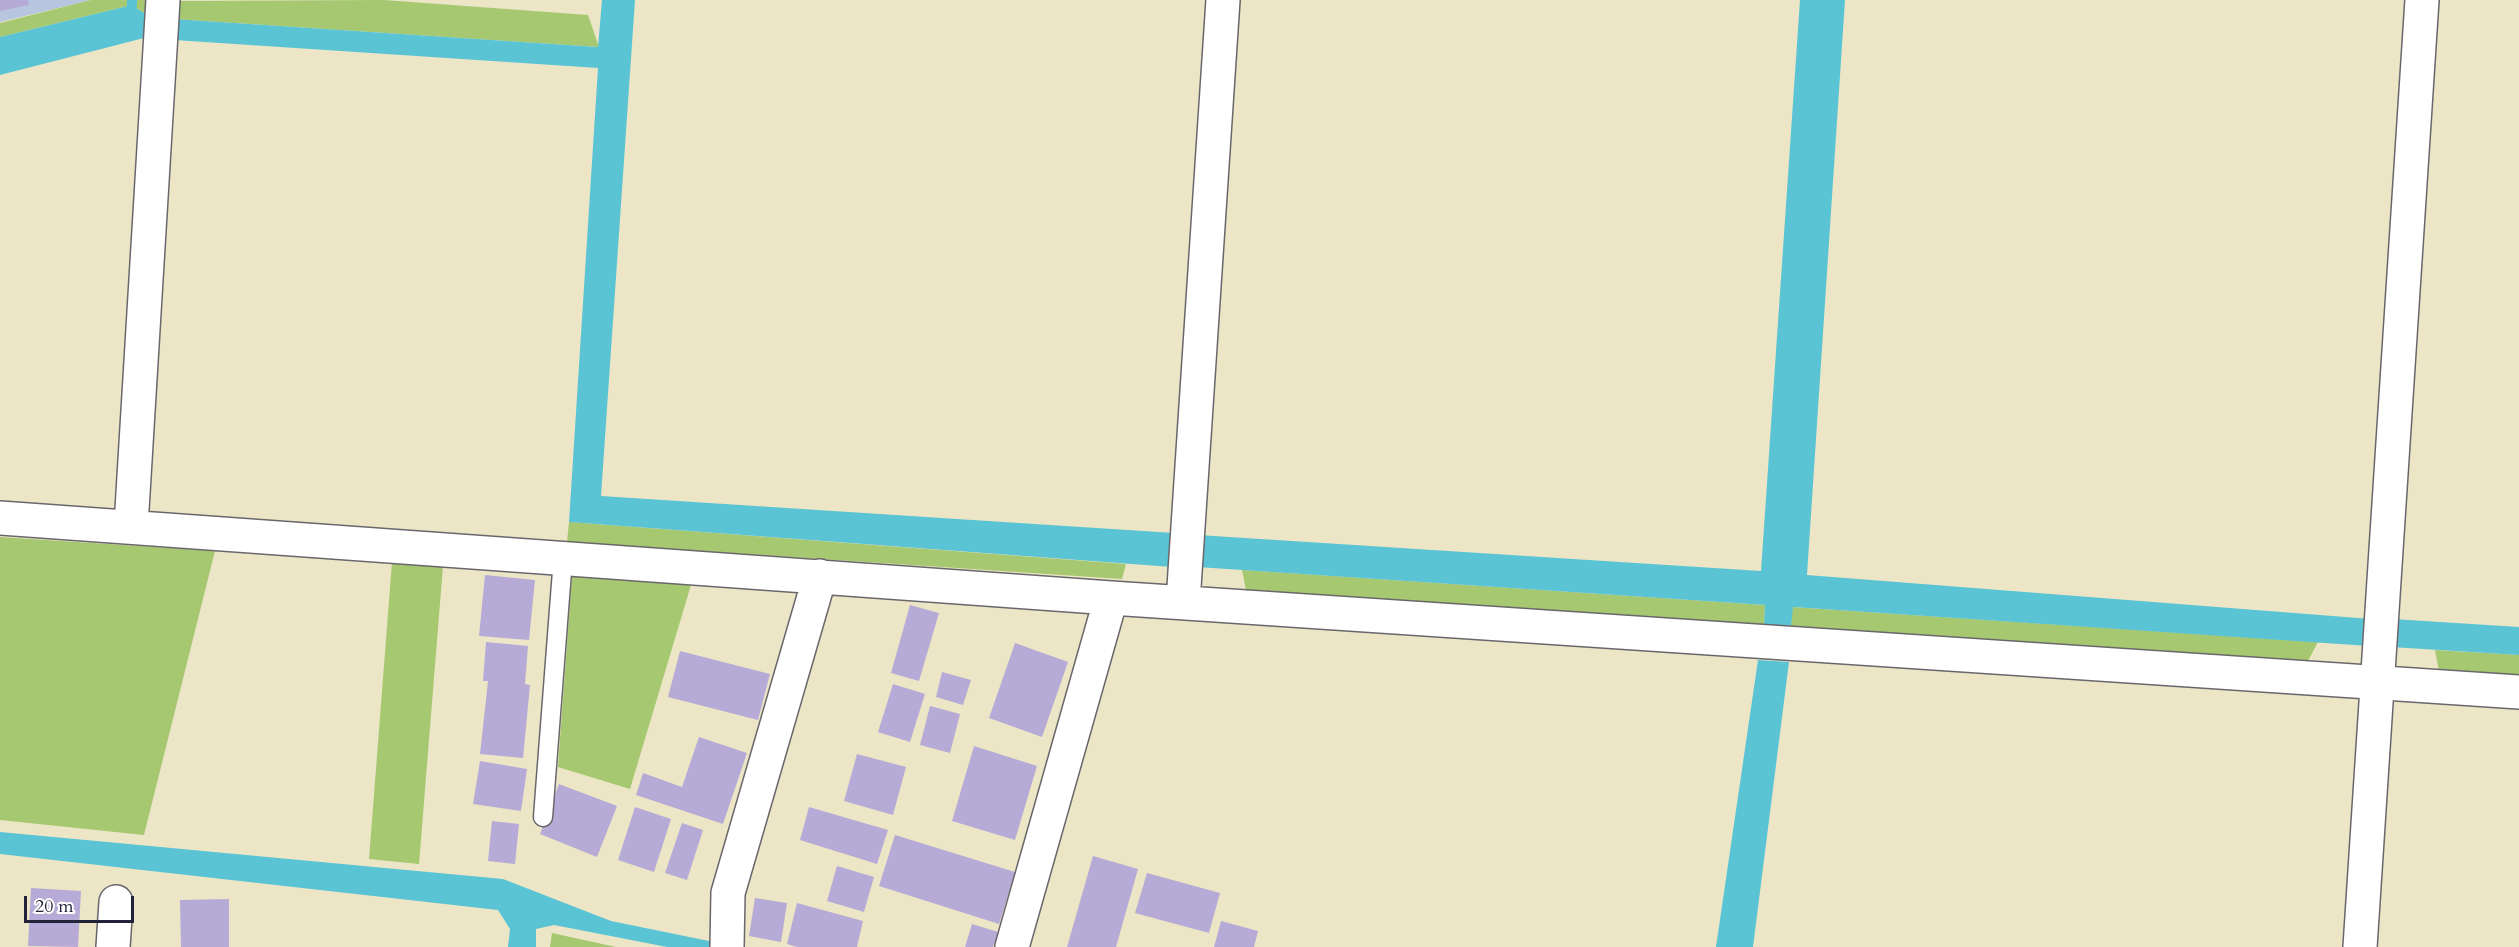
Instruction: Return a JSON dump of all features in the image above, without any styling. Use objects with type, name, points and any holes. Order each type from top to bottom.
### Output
[{"type":"street","points":[[1183,602],[1223,0]]},
{"type":"street","points":[[2360,947],[2422,0]]},
{"type":"street","points":[[131,526],[163,5]]},
{"type":"street","points":[[0,518],[1111,598],[2519,693]]},
{"type":"street","points":[[727,947],[728,893],[820,576]]},
{"type":"street","points":[[1012,947],[1111,598]]},
{"type":"street","points":[[113,947],[116,902]]},
{"type":"lane","points":[[543,817],[563,558]]},
{"type":"shaded area","points":[[0,0],[91,0],[0,22]]},
{"type":"green space","points":[[91,0],[151,0],[150,17],[132,5],[0,37],[0,23]]},
{"type":"green space","points":[[384,0],[588,15],[599,47],[174,19],[177,1]]},
{"type":"green space","points":[[569,522],[1126,564],[1122,579],[567,542]]},
{"type":"green space","points":[[0,537],[215,551],[144,835],[0,820]]},
{"type":"green space","points":[[392,562],[443,566],[419,864],[369,859]]},
{"type":"green space","points":[[1242,570],[1765,605],[1764,625],[1246,590]]},
{"type":"green space","points":[[572,576],[691,585],[630,789],[558,767]]},
{"type":"green space","points":[[1792,607],[2318,642],[2308,661],[1791,627]]},
{"type":"green space","points":[[2435,650],[2519,655],[2519,676],[2439,671]]},
{"type":"green space","points":[[552,933],[616,947],[550,947]]},
{"type":"water","points":[[602,0],[635,0],[601,496],[1174,533],[1172,567],[569,522],[598,68],[144,38],[0,75],[0,37],[132,5],[150,17],[598,47]]},
{"type":"water","points":[[1800,0],[1845,0],[1807,575],[2371,619],[2369,646],[1793,607],[1791,627],[1764,625],[1765,605],[1197,567],[1198,535],[1761,571]]},
{"type":"water","points":[[2393,619],[2519,627],[2519,655],[2391,647]]},
{"type":"water","points":[[1758,660],[1789,662],[1753,947],[1716,947]]},
{"type":"water","points":[[0,832],[503,879],[611,921],[714,942],[715,947],[667,947],[554,925],[536,929],[536,947],[508,947],[510,929],[498,910],[0,854]]},
{"type":"building","points":[[0,0],[28,0],[29,5],[0,11]]},
{"type":"building","points":[[485,575],[535,580],[529,640],[479,636]]},
{"type":"building","points":[[910,605],[939,613],[919,681],[891,673]]},
{"type":"building","points":[[486,642],[528,646],[525,684],[530,685],[523,758],[480,754],[488,681],[483,681]]},
{"type":"building","points":[[1015,643],[1068,662],[1042,737],[989,718]]},
{"type":"building","points":[[680,651],[770,674],[758,720],[668,697]]},
{"type":"building","points":[[942,672],[971,680],[963,705],[936,697]]},
{"type":"building","points":[[893,684],[925,694],[910,742],[878,732]]},
{"type":"building","points":[[930,706],[960,714],[950,753],[920,745]]},
{"type":"building","points":[[699,737],[747,753],[723,824],[636,795],[643,773],[682,787]]},
{"type":"building","points":[[974,746],[1037,766],[1015,840],[952,821]]},
{"type":"building","points":[[857,754],[906,767],[893,815],[844,801]]},
{"type":"building","points":[[480,761],[527,769],[521,811],[473,804]]},
{"type":"building","points":[[559,784],[617,806],[597,857],[540,834]]},
{"type":"building","points":[[635,807],[671,819],[654,872],[618,860]]},
{"type":"building","points":[[809,807],[888,830],[877,864],[800,840]]},
{"type":"building","points":[[492,821],[519,824],[515,864],[488,861]]},
{"type":"building","points":[[682,823],[703,830],[687,880],[665,873]]},
{"type":"building","points":[[895,835],[1015,872],[999,924],[879,886]]},
{"type":"building","points":[[1093,856],[1138,869],[1116,947],[1067,947]]},
{"type":"building","points":[[837,866],[874,877],[864,912],[827,901]]},
{"type":"building","points":[[1147,873],[1220,893],[1209,933],[1135,913]]},
{"type":"building","points":[[31,888],[81,891],[78,947],[28,946]]},
{"type":"building","points":[[755,898],[787,903],[781,942],[749,936]]},
{"type":"building","points":[[229,899],[229,947],[181,947],[180,900]]},
{"type":"building","points":[[797,903],[863,921],[857,947],[797,947],[787,944]]},
{"type":"building","points":[[1221,921],[1258,931],[1254,947],[1214,947]]},
{"type":"building","points":[[972,924],[998,932],[993,947],[965,947]]},
{"type":"waterway","points":[[132,0],[132,5]]}]
